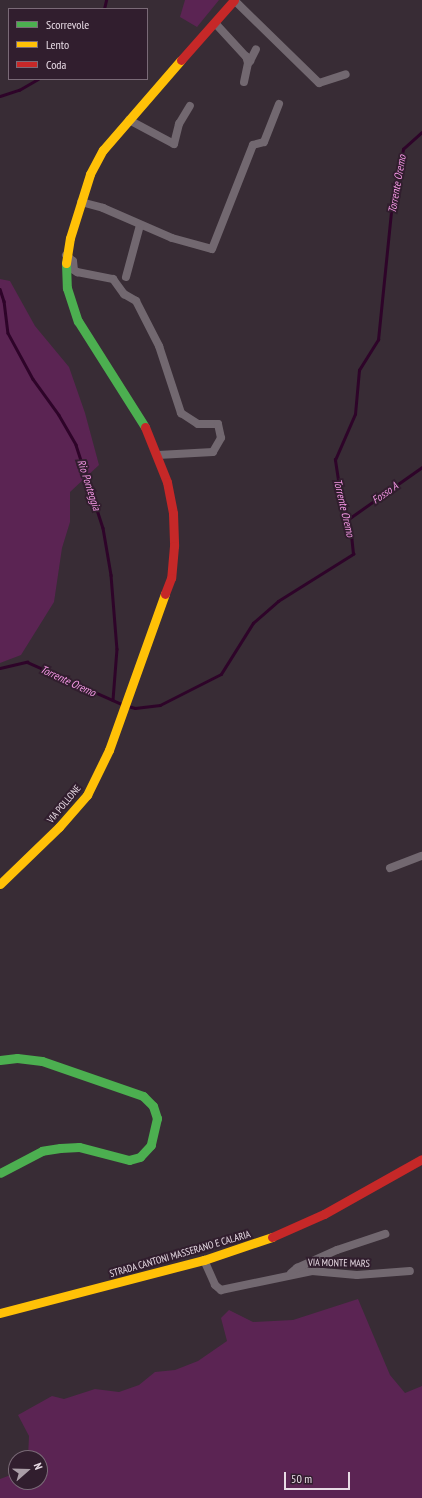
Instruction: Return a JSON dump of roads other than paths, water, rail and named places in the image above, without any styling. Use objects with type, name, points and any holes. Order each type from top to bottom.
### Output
[{"type":"street","name":"VIA POLLONE","points":[[0,884],[59,827],[87,795],[99,774],[122,716],[171,578],[174,546],[172,513],[167,482],[158,455],[146,430],[78,321],[67,288],[67,251],[81,202],[103,150],[234,0]]},
{"type":"street","points":[[234,0],[319,83],[346,74]]},
{"type":"street","points":[[214,23],[250,61],[256,49]]},
{"type":"street","points":[[244,82],[248,63],[246,56]]},
{"type":"street","points":[[81,202],[103,208],[172,238],[212,248],[253,145],[264,142],[279,104]]},
{"type":"street","points":[[130,120],[174,144],[179,124],[190,106]]},
{"type":"street","points":[[126,277],[140,225]]},
{"type":"street","points":[[67,251],[73,261],[74,270],[77,272],[113,279],[124,294],[136,301],[159,346],[181,413],[198,424],[218,424],[220,438],[213,452],[158,455]]},
{"type":"street","points":[[390,868],[422,856]]},
{"type":"street","points":[[0,1060],[17,1058],[42,1061],[144,1096],[153,1106],[157,1118],[151,1145],[140,1157],[129,1160],[79,1147],[60,1148],[42,1151],[0,1173]]},
{"type":"street","name":"STRADA CANTONI MASSERANO E CALARIA","points":[[0,1313],[204,1260],[264,1241],[324,1214],[422,1159]]},
{"type":"street","name":"VIA MONTE MARS","points":[[290,1274],[297,1268],[338,1250],[385,1234]]},
{"type":"street","name":"VIA MONTE MARS","points":[[204,1260],[215,1285],[221,1290],[290,1274],[312,1271],[357,1275],[410,1271]]},
{"type":"waterway","name":"Rio Ponteggia","points":[[104,8],[106,0]]},
{"type":"waterway","name":"Rio Ponteggia","points":[[0,96],[19,90],[36,80]]},
{"type":"waterway","name":"Torrente Oremo","points":[[128,706],[135,708],[160,705],[221,674],[253,623],[278,601],[353,554],[350,527],[342,506],[335,460],[355,414],[359,370],[378,340],[391,211],[403,149],[422,132]]},
{"type":"waterway","name":"Rio Ponteggia","points":[[0,289],[4,301],[8,333],[33,379],[59,415],[76,445],[103,528],[111,575],[117,649],[113,700]]},
{"type":"waterway","name":"Fosso A","points":[[347,520],[422,467]]},
{"type":"waterway","name":"Torrente Oremo","points":[[0,668],[27,662],[122,704]]}]
